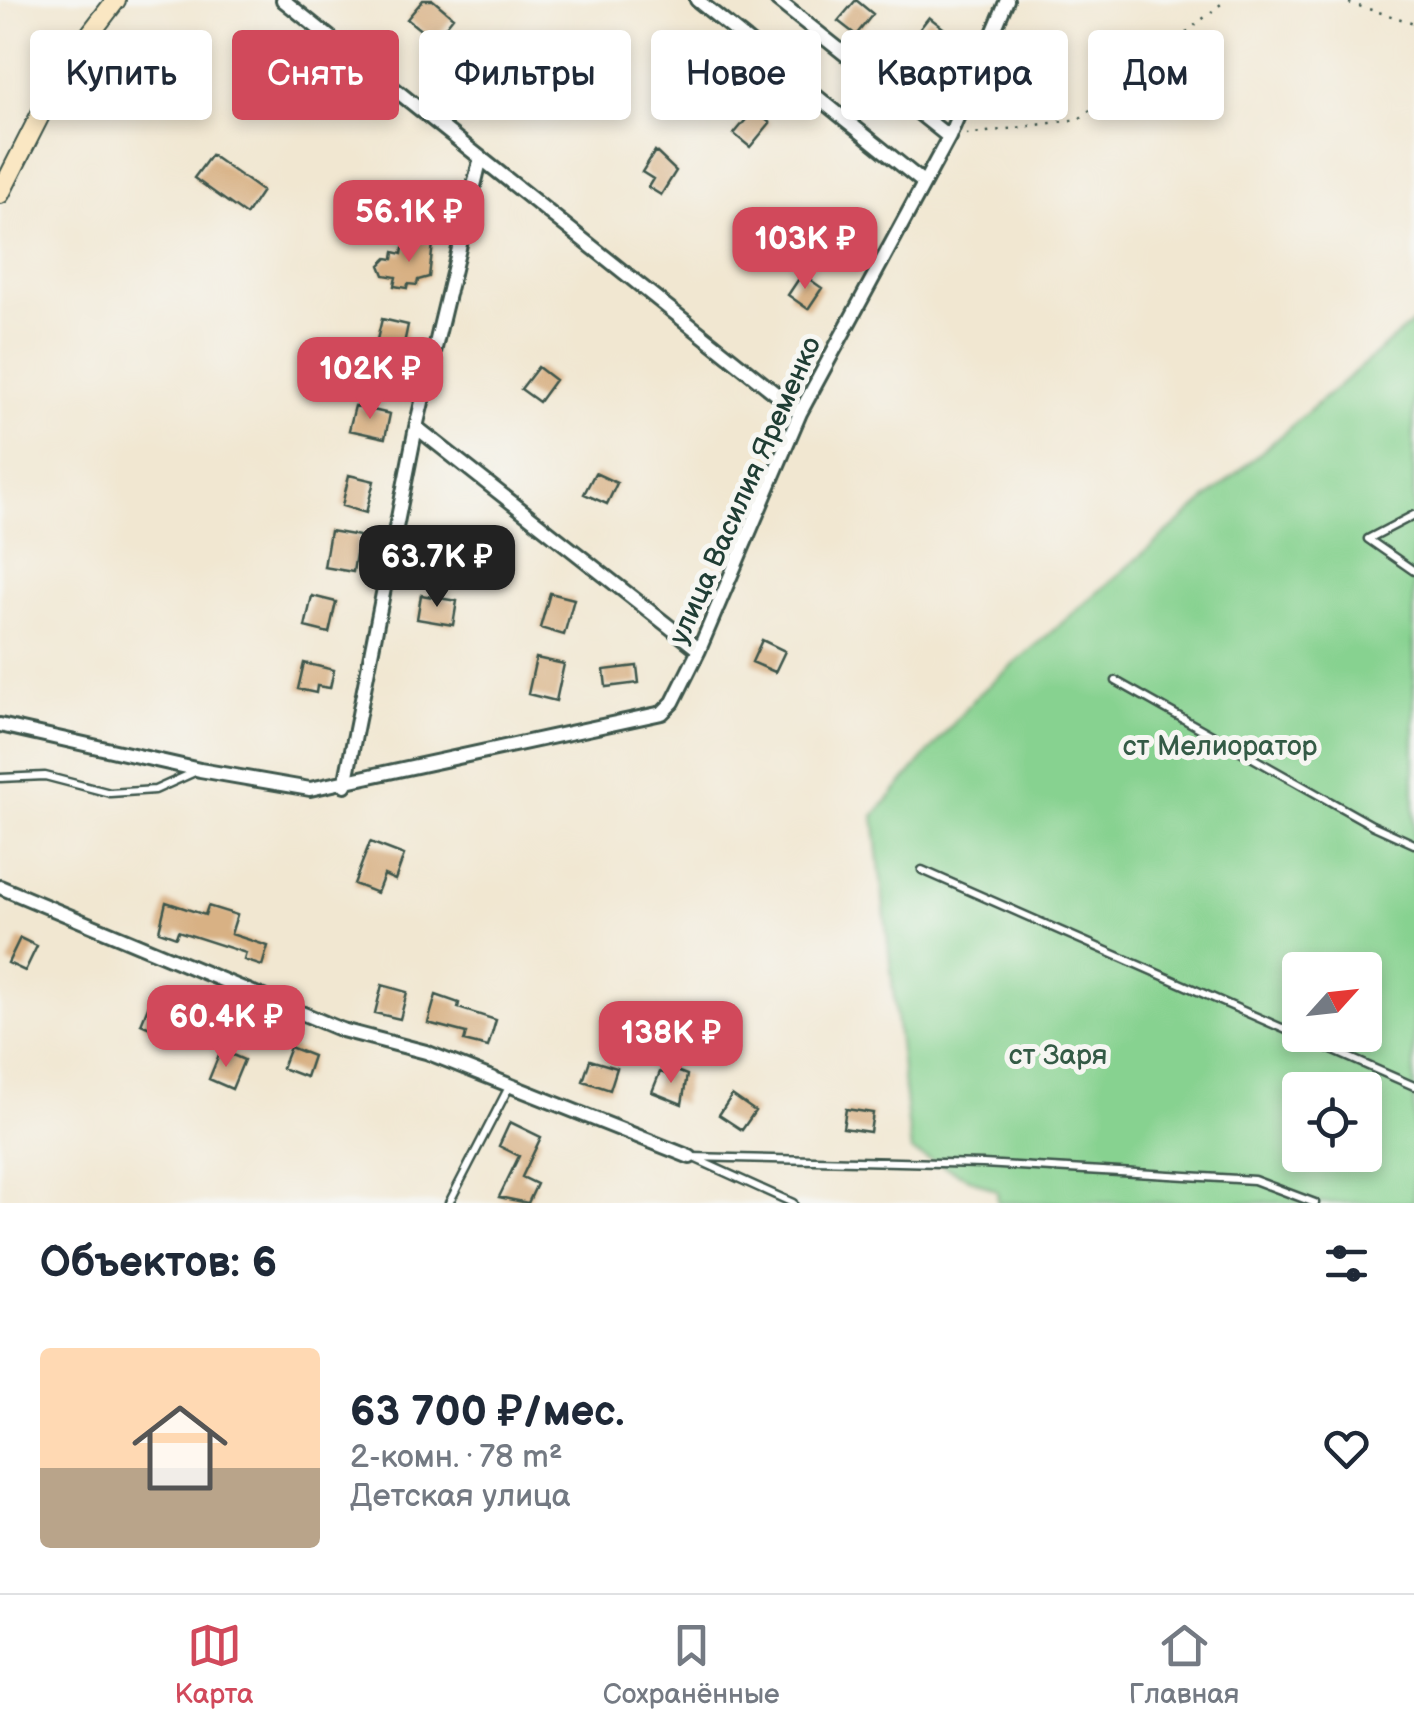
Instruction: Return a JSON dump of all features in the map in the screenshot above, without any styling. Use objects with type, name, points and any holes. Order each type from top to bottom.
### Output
[{"type":"main road","points":[[0,191],[64,68],[116,0]]},
{"type":"street","points":[[283,0],[800,413]]},
{"type":"street","points":[[697,0],[924,184]]},
{"type":"street","points":[[777,0],[950,137]]},
{"type":"street","name":"улица Василия Яременко","points":[[344,785],[646,720],[673,702],[800,413],[950,137],[1006,0]]},
{"type":"street","points":[[0,725],[285,786],[344,785],[416,427],[480,161]]},
{"type":"street","points":[[416,427],[699,650]]},
{"type":"street","points":[[0,886],[342,1030],[426,1052],[690,1156]]},
{"type":"lane","points":[[1414,515],[1368,539],[1414,571]]},
{"type":"lane","points":[[1116,682],[1372,825],[1414,844]]},
{"type":"lane","points":[[0,778],[45,776],[110,793],[155,790],[200,770]]},
{"type":"lane","points":[[922,870],[1414,1086]]},
{"type":"lane","points":[[448,1203],[510,1086]]},
{"type":"lane","points":[[690,1156],[792,1203]]},
{"type":"lane","points":[[690,1156],[983,1164],[1254,1180],[1315,1203]]},
{"type":"path","points":[[950,137],[1079,118],[1226,0]]},
{"type":"path","points":[[1339,0],[1414,22]]},
{"type":"green space","points":[[1414,321],[1414,1203],[998,1203],[997,1191],[911,1151],[874,816],[978,695]]},
{"type":"building","points":[[423,0],[433,0],[453,17],[443,30],[420,30],[407,19]]},
{"type":"building","points":[[856,0],[873,14],[860,30],[850,30],[838,21]]},
{"type":"building","points":[[929,17],[946,30],[919,30]]},
{"type":"building","points":[[746,120],[770,123],[750,147],[734,134]]},
{"type":"building","points":[[655,151],[676,171],[661,195],[648,187],[653,179],[642,172]]},
{"type":"building","points":[[211,155],[262,191],[246,215],[194,178]]},
{"type":"building","points":[[420,241],[433,244],[429,277],[418,280],[417,285],[408,284],[407,288],[394,286],[396,277],[384,275],[380,265],[387,258],[393,259],[394,252],[402,254],[403,248],[419,246]]},
{"type":"building","points":[[802,274],[822,288],[808,309],[788,295]]},
{"type":"building","points":[[382,319],[408,325],[401,358],[374,352]]},
{"type":"building","points":[[538,367],[555,380],[539,402],[521,389]]},
{"type":"building","points":[[355,406],[390,414],[385,438],[349,430]]},
{"type":"building","points":[[595,473],[617,483],[607,504],[584,494]]},
{"type":"building","points":[[349,475],[374,481],[366,513],[342,506]]},
{"type":"building","points":[[330,531],[359,536],[353,572],[324,567]]},
{"type":"building","points":[[550,593],[574,599],[564,635],[540,628]]},
{"type":"building","points":[[421,595],[457,601],[453,625],[417,619]]},
{"type":"building","points":[[312,596],[336,602],[329,633],[305,627]]},
{"type":"building","points":[[762,640],[785,651],[775,672],[752,662]]},
{"type":"building","points":[[536,658],[564,664],[556,701],[528,694]]},
{"type":"building","points":[[304,663],[334,670],[330,688],[317,686],[316,693],[298,689]]},
{"type":"building","points":[[637,666],[639,683],[606,687],[604,670]]},
{"type":"building","points":[[370,842],[404,855],[395,880],[384,875],[377,893],[354,884]]},
{"type":"building","points":[[166,902],[205,915],[208,906],[237,915],[231,934],[268,946],[262,966],[244,960],[246,953],[178,931],[176,937],[159,931]]},
{"type":"building","points":[[20,938],[37,946],[25,971],[8,963]]},
{"type":"building","points":[[382,985],[407,992],[400,1019],[375,1013]]},
{"type":"building","points":[[436,995],[459,1003],[458,1008],[496,1020],[488,1047],[464,1041],[466,1033],[428,1023]]},
{"type":"building","points":[[152,997],[168,1005],[157,1031],[141,1024]]},
{"type":"building","points":[[191,997],[219,1009],[210,1031],[182,1019]]},
{"type":"building","points":[[290,1047],[313,1056],[306,1077],[282,1068]]},
{"type":"building","points":[[221,1050],[244,1060],[232,1089],[209,1079]]},
{"type":"building","points":[[590,1060],[617,1068],[610,1090],[583,1081]]},
{"type":"building","points":[[674,1070],[687,1075],[682,1104],[652,1092],[660,1072],[672,1076]]},
{"type":"building","points":[[732,1095],[755,1111],[742,1130],[719,1115]]},
{"type":"building","points":[[846,1109],[873,1113],[870,1132],[843,1128]]},
{"type":"building","points":[[510,1122],[541,1137],[522,1177],[537,1184],[528,1203],[499,1197],[519,1156],[499,1146]]},
{"type":"park label","name":"ст Мелиоратор","points":[[1220,745]]},
{"type":"park label","name":"ст Заря","points":[[1058,1054]]}]
